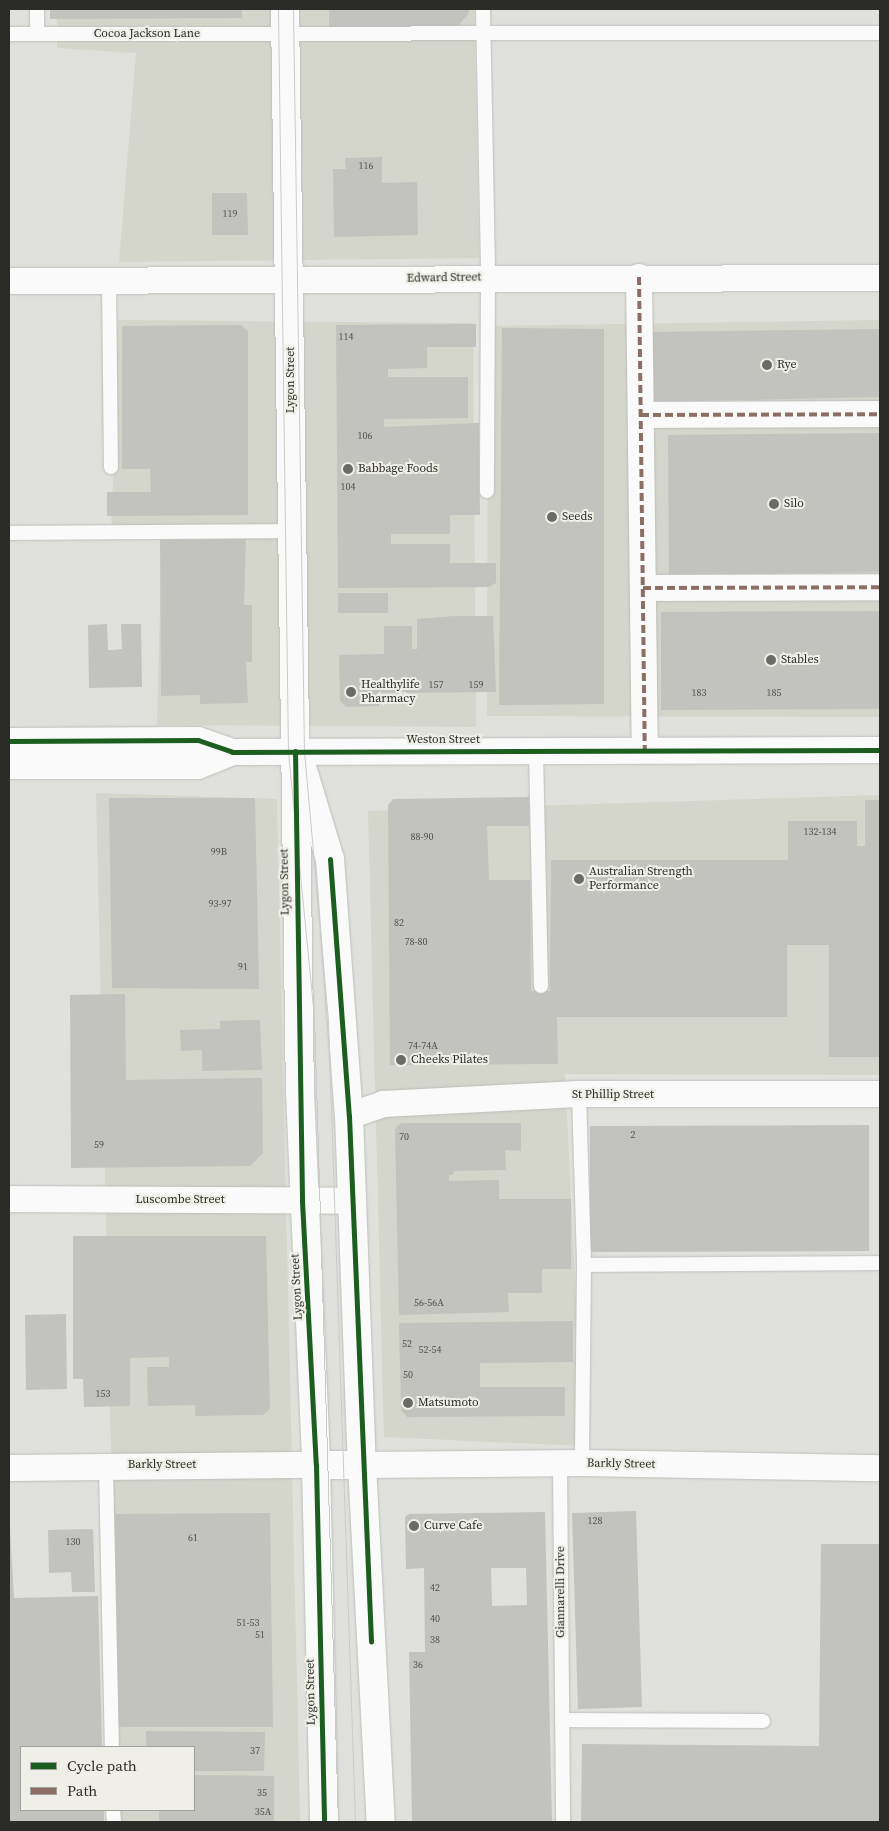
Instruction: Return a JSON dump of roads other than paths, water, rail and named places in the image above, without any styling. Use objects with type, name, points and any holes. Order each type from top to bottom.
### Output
[{"type":"street","name":"Lygon Street","points":[[285,22],[291,281],[295,751],[302,1201],[316,1465],[324,1822]]},
{"type":"street","name":"Edward Street","points":[[9,281],[291,281],[488,277],[880,278]]},
{"type":"street","points":[[639,277],[645,750]]},
{"type":"street","points":[[641,415],[880,414]]},
{"type":"street","points":[[643,588],[880,587]]},
{"type":"street","name":"Weston Street","points":[[9,741],[198,740],[232,752],[880,750]]},
{"type":"street","name":"Lygon Street","points":[[295,751],[330,859],[349,1116],[362,1465],[381,1822]]},
{"type":"street","name":"Weston Street","points":[[9,766],[198,766],[232,752]]},
{"type":"street","name":"St Phillip Street","points":[[349,1116],[383,1104],[579,1094],[880,1094]]},
{"type":"street","name":"Luscombe Street","points":[[9,1200],[352,1201]]},
{"type":"street","name":"Barkly Street","points":[[362,1465],[571,1464],[880,1468]]},
{"type":"street","points":[[316,1465],[362,1465]]},
{"type":"street","name":"Barkly Street","points":[[9,1468],[316,1465]]},
{"type":"lane","points":[[37,9],[37,34]]},
{"type":"lane","points":[[483,9],[488,277],[487,491]]},
{"type":"lane","name":"Cocoa Jackson Lane","points":[[9,34],[285,22],[483,34],[880,33]]},
{"type":"lane","points":[[109,281],[111,467]]},
{"type":"lane","points":[[9,533],[293,531]]},
{"type":"lane","points":[[536,750],[541,986]]},
{"type":"lane","name":"Giannarelli Drive","points":[[563,1822],[562,1720],[571,1464],[584,1265],[579,1094]]},
{"type":"lane","points":[[584,1265],[880,1263]]},
{"type":"lane","points":[[106,1466],[112,1746]]},
{"type":"lane","points":[[562,1720],[763,1721]]},
{"type":"tram line","points":[[278,9],[288,752],[314,1015],[338,1822]]},
{"type":"tram line","points":[[293,9],[304,751],[328,1020],[355,1822]]},
{"type":"place","name":"Rye","points":[[767,365]]},
{"type":"place","name":"Babbage Foods","points":[[348,469]]},
{"type":"place","name":"Silo","points":[[774,504]]},
{"type":"place","name":"Seeds","points":[[552,517]]},
{"type":"place","name":"Stables","points":[[771,660]]},
{"type":"place","name":"Healthylife Pharmacy","points":[[351,692]]},
{"type":"place","name":"Australian Strength Performance","points":[[579,879]]},
{"type":"place","name":"Cheeks Pilates","points":[[401,1060]]},
{"type":"place","name":"Matsumoto","points":[[408,1403]]},
{"type":"place","name":"Curve Cafe","points":[[414,1526]]}]
